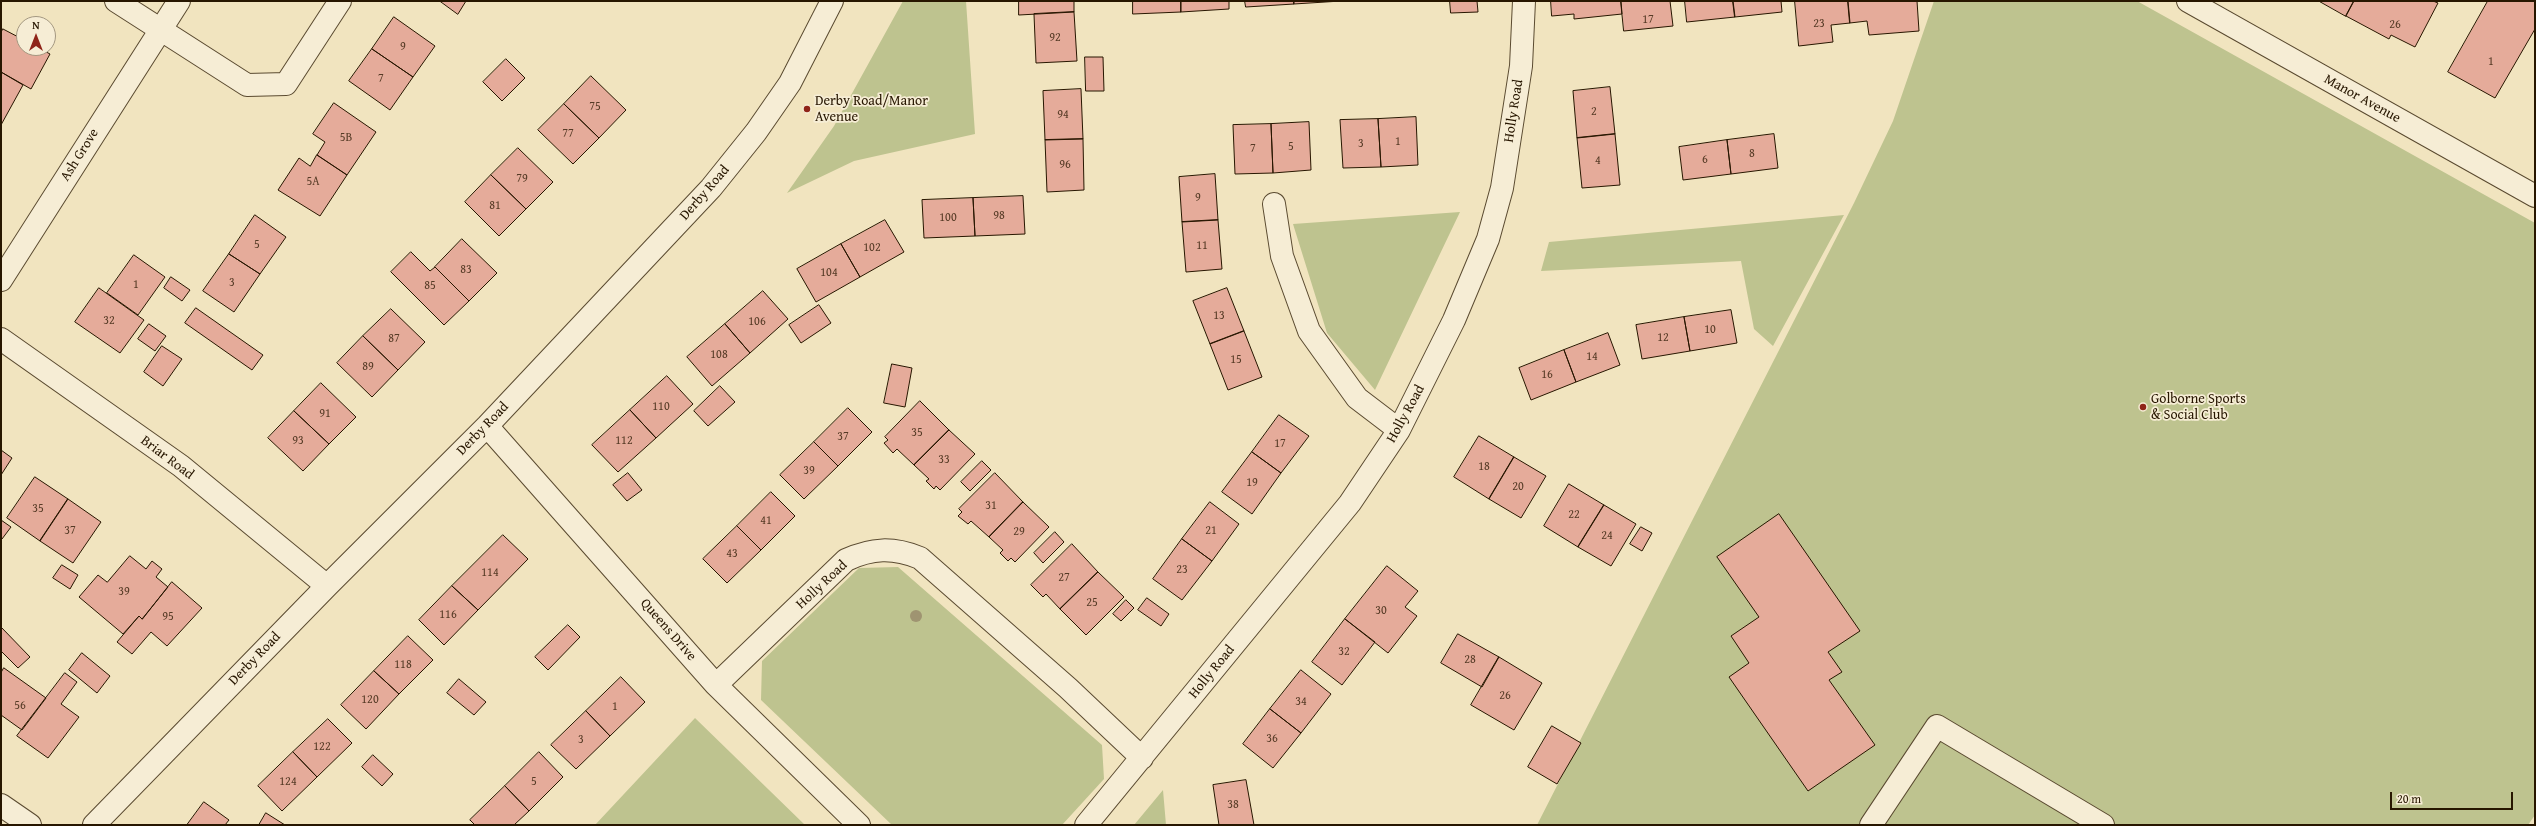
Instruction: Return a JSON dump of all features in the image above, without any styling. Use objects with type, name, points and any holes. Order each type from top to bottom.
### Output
[{"type":"street","points":[[116,1],[247,85],[286,84],[340,1]]},
{"type":"street","name":"Ash Grove","points":[[1,280],[179,1]]},
{"type":"street","name":"Derby Road","points":[[94,825],[327,586],[488,426],[711,188],[756,132],[790,83],[832,1]]},
{"type":"street","name":"Holly Road","points":[[1086,825],[1350,503],[1399,430],[1451,327],[1488,239],[1502,188],[1518,81],[1524,1]]},
{"type":"street","name":"Manor Avenue","points":[[2188,1],[2533,189]]},
{"type":"street","points":[[1274,204],[1282,256],[1309,331],[1357,398],[1399,430]]},
{"type":"street","name":"Briar Road","points":[[1,339],[181,466],[327,586]]},
{"type":"street","name":"Queens Drive","points":[[488,426],[716,685],[859,825]]},
{"type":"street","name":"Holly Road","points":[[716,685],[846,560],[866,551],[905,552],[920,558],[1068,688],[1142,758]]},
{"type":"street","points":[[1871,825],[1937,726],[2103,825]]},
{"type":"street","points":[[1,805],[30,825]]},
{"type":"green space","points":[[903,1],[966,1],[975,134],[854,161],[787,193],[834,126]]},
{"type":"green space","name":"Golborne Sports & Social Club","points":[[1934,1],[2137,1],[2535,223],[2535,815],[2528,825],[1537,825],[1854,203],[1893,121]]},
{"type":"green space","points":[[1460,212],[1375,390],[1327,333],[1293,224]]},
{"type":"green space","points":[[1844,215],[1773,346],[1754,329],[1741,261],[1541,271],[1549,242]]},
{"type":"green space","points":[[898,567],[1102,745],[1104,779],[1062,825],[892,825],[761,700],[762,661],[859,568]]},
{"type":"green space","points":[[695,718],[805,825],[595,825]]},
{"type":"green space","points":[[1163,790],[1166,825],[1134,825]]},
{"type":"building","points":[[440,1],[466,1],[458,14]]},
{"type":"building","points":[[1019,1],[1074,1],[1074,12],[1019,15]]},
{"type":"building","points":[[1133,1],[1181,1],[1181,12],[1133,14]]},
{"type":"building","points":[[1181,1],[1229,1],[1229,9],[1181,12]]},
{"type":"building","points":[[1245,1],[1294,1],[1294,4],[1246,7]]},
{"type":"building","points":[[1294,1],[1341,1],[1294,4]]},
{"type":"building","points":[[1450,1],[1477,1],[1478,12],[1451,13]]},
{"type":"building","points":[[1551,1],[1621,1],[1622,14],[1574,19],[1574,14],[1552,16]]},
{"type":"building","points":[[1621,1],[1670,1],[1673,26],[1624,31]]},
{"type":"building","points":[[1685,1],[1733,1],[1735,17],[1687,22]]},
{"type":"building","points":[[1733,1],[1781,1],[1782,12],[1735,17]]},
{"type":"building","points":[[1795,1],[1848,1],[1850,23],[1831,25],[1833,42],[1799,46]]},
{"type":"building","points":[[1848,1],[1917,1],[1919,31],[1869,35],[1867,21],[1850,23]]},
{"type":"building","points":[[2319,1],[2354,1],[2346,16]]},
{"type":"building","points":[[2354,1],[2433,1],[2438,3],[2415,47],[2391,35],[2389,39],[2346,16]]},
{"type":"building","points":[[2488,1],[2535,1],[2535,29],[2495,98],[2448,72]]},
{"type":"building","points":[[1074,12],[1077,61],[1036,63],[1034,14]]},
{"type":"building","points":[[394,17],[435,46],[413,77],[372,49]]},
{"type":"building","points":[[3,29],[16,36],[16,56],[49,56],[31,89],[1,72],[1,33]]},
{"type":"building","points":[[372,49],[413,77],[390,110],[349,81]]},
{"type":"building","points":[[1085,57],[1103,57],[1104,91],[1086,91]]},
{"type":"building","points":[[506,59],[525,78],[502,101],[483,82]]},
{"type":"building","points":[[1,72],[23,85],[1,125]]},
{"type":"building","points":[[591,76],[626,110],[599,138],[564,104]]},
{"type":"building","points":[[1610,87],[1615,134],[1577,138],[1573,91]]},
{"type":"building","points":[[1081,89],[1083,139],[1045,140],[1043,91]]},
{"type":"building","points":[[334,103],[376,132],[347,175],[317,155],[325,142],[313,134]]},
{"type":"building","points":[[564,104],[599,138],[573,164],[538,130]]},
{"type":"building","points":[[1416,117],[1418,165],[1381,167],[1378,119]]},
{"type":"building","points":[[1378,119],[1381,167],[1343,168],[1340,120]]},
{"type":"building","points":[[1309,122],[1311,170],[1273,173],[1271,124]]},
{"type":"building","points":[[1271,124],[1273,173],[1235,174],[1233,125]]},
{"type":"building","points":[[1615,134],[1620,185],[1582,188],[1577,138]]},
{"type":"building","points":[[1774,134],[1778,168],[1731,174],[1727,140]]},
{"type":"building","points":[[1083,139],[1084,190],[1047,192],[1045,140]]},
{"type":"building","points":[[1727,140],[1731,174],[1683,180],[1679,147]]},
{"type":"building","points":[[518,148],[553,182],[526,209],[491,175]]},
{"type":"building","points":[[317,155],[347,175],[320,216],[278,190],[299,158],[310,166]]},
{"type":"building","points":[[1215,174],[1218,220],[1182,222],[1179,177]]},
{"type":"building","points":[[491,175],[526,209],[499,236],[465,202]]},
{"type":"building","points":[[1023,196],[1025,234],[975,236],[973,198]]},
{"type":"building","points":[[973,198],[975,236],[924,238],[922,200]]},
{"type":"building","points":[[255,215],[286,237],[260,274],[229,254]]},
{"type":"building","points":[[885,220],[904,252],[860,277],[841,244]]},
{"type":"building","points":[[1218,220],[1222,269],[1186,272],[1182,222]]},
{"type":"building","points":[[462,239],[497,273],[469,301],[435,267]]},
{"type":"building","points":[[841,244],[860,277],[816,302],[797,269]]},
{"type":"building","points":[[411,252],[430,271],[435,267],[469,301],[444,325],[391,272]]},
{"type":"building","points":[[229,254],[260,274],[234,312],[203,291]]},
{"type":"building","points":[[134,255],[165,277],[138,315],[107,293]]},
{"type":"building","points":[[171,277],[190,290],[182,301],[164,288]]},
{"type":"building","points":[[99,288],[144,320],[120,353],[75,322]]},
{"type":"building","points":[[1227,288],[1244,331],[1210,344],[1193,301]]},
{"type":"building","points":[[763,291],[788,319],[750,353],[725,324]]},
{"type":"building","points":[[819,305],[831,323],[801,343],[789,325]]},
{"type":"building","points":[[196,308],[263,355],[252,370],[185,323]]},
{"type":"building","points":[[391,309],[425,342],[398,370],[363,336]]},
{"type":"building","points":[[1731,310],[1737,343],[1690,351],[1684,317]]},
{"type":"building","points":[[1684,317],[1690,351],[1642,359],[1636,325]]},
{"type":"building","points":[[149,324],[166,336],[155,351],[138,339]]},
{"type":"building","points":[[725,324],[750,353],[712,386],[687,357]]},
{"type":"building","points":[[1244,331],[1262,377],[1228,390],[1210,344]]},
{"type":"building","points":[[1608,333],[1620,365],[1576,382],[1564,350]]},
{"type":"building","points":[[363,336],[398,370],[372,397],[337,363]]},
{"type":"building","points":[[162,346],[182,359],[163,386],[144,372]]},
{"type":"building","points":[[1564,350],[1576,382],[1531,400],[1519,368]]},
{"type":"building","points":[[892,364],[912,368],[905,407],[884,403]]},
{"type":"building","points":[[667,376],[693,404],[656,438],[630,410]]},
{"type":"building","points":[[321,383],[356,417],[329,444],[294,411]]},
{"type":"building","points":[[720,386],[735,402],[708,426],[694,411]]},
{"type":"building","points":[[920,401],[949,430],[914,465],[897,449],[893,453],[884,443],[888,440],[885,437]]},
{"type":"building","points":[[848,408],[872,432],[838,466],[814,442]]},
{"type":"building","points":[[630,410],[656,438],[618,472],[592,445]]},
{"type":"building","points":[[294,411],[329,444],[303,471],[268,438]]},
{"type":"building","points":[[1279,415],[1309,436],[1281,473],[1252,452]]},
{"type":"building","points":[[949,430],[975,454],[940,490],[936,486],[934,489],[926,481],[929,479],[914,465]]},
{"type":"building","points":[[1479,436],[1514,457],[1489,499],[1454,477]]},
{"type":"building","points":[[814,442],[838,466],[804,499],[780,475]]},
{"type":"building","points":[[1,450],[12,458],[1,475]]},
{"type":"building","points":[[1252,452],[1281,473],[1252,514],[1222,492]]},
{"type":"building","points":[[1514,457],[1546,476],[1521,518],[1489,499]]},
{"type":"building","points":[[982,461],[991,470],[970,491],[961,482]]},
{"type":"building","points":[[628,473],[642,490],[627,501],[613,485]]},
{"type":"building","points":[[995,473],[1023,502],[989,537],[971,521],[968,524],[958,516],[962,512],[959,509]]},
{"type":"building","points":[[35,477],[68,499],[40,541],[7,518]]},
{"type":"building","points":[[1569,484],[1604,505],[1578,547],[1544,526]]},
{"type":"building","points":[[771,492],[795,516],[761,550],[737,526]]},
{"type":"building","points":[[68,499],[101,522],[73,563],[40,541]]},
{"type":"building","points":[[1023,502],[1049,527],[1015,562],[1011,558],[1008,561],[1000,553],[1003,550],[989,537]]},
{"type":"building","points":[[1210,502],[1239,524],[1212,561],[1182,539]]},
{"type":"building","points":[[1604,505],[1636,524],[1611,566],[1578,547]]},
{"type":"building","points":[[1779,514],[1860,631],[1828,652],[1842,672],[1829,680],[1875,745],[1808,791],[1729,677],[1749,663],[1731,636],[1759,617],[1717,557]]},
{"type":"building","points":[[1,520],[11,527],[2,539],[1,539]]},
{"type":"building","points":[[737,526],[761,550],[727,583],[703,559]]},
{"type":"building","points":[[1641,527],[1652,533],[1642,551],[1630,544]]},
{"type":"building","points":[[1055,532],[1064,542],[1043,563],[1034,553]]},
{"type":"building","points":[[503,535],[528,559],[478,610],[452,586]]},
{"type":"building","points":[[1182,539],[1212,561],[1182,600],[1153,579]]},
{"type":"building","points":[[1072,544],[1098,572],[1060,609],[1046,594],[1043,597],[1031,585]]},
{"type":"building","points":[[130,556],[146,569],[152,561],[162,569],[156,577],[168,587],[142,619],[139,616],[123,634],[79,597],[98,575],[107,582]]},
{"type":"building","points":[[62,565],[78,575],[70,589],[53,578]]},
{"type":"building","points":[[1387,566],[1418,591],[1405,607],[1417,616],[1388,653],[1345,619]]},
{"type":"building","points":[[1098,572],[1124,597],[1086,635],[1060,609]]},
{"type":"building","points":[[172,582],[202,608],[167,646],[151,632],[132,654],[117,642],[139,616],[142,619]]},
{"type":"building","points":[[452,586],[478,610],[444,645],[419,620]]},
{"type":"building","points":[[1147,598],[1169,614],[1161,626],[1138,610]]},
{"type":"building","points":[[1126,600],[1134,608],[1121,621],[1113,614]]},
{"type":"building","points":[[1345,619],[1375,642],[1342,685],[1312,662]]},
{"type":"building","points":[[568,625],[580,637],[548,670],[535,657]]},
{"type":"building","points":[[1,627],[30,657],[18,668],[1,651]]},
{"type":"building","points":[[1458,634],[1499,657],[1482,687],[1441,663]]},
{"type":"building","points":[[408,636],[433,660],[399,694],[374,671]]},
{"type":"building","points":[[82,653],[110,676],[97,693],[69,670]]},
{"type":"building","points":[[1499,657],[1542,683],[1514,730],[1471,705]]},
{"type":"building","points":[[4,668],[46,698],[22,730],[1,715],[1,673]]},
{"type":"building","points":[[1301,670],[1331,694],[1301,733],[1270,709]]},
{"type":"building","points":[[374,671],[399,694],[366,729],[341,705]]},
{"type":"building","points":[[65,673],[77,682],[61,704],[79,717],[48,758],[17,736]]},
{"type":"building","points":[[621,677],[645,702],[610,736],[586,711]]},
{"type":"building","points":[[459,679],[486,702],[474,715],[447,693]]},
{"type":"building","points":[[1270,709],[1301,733],[1273,768],[1243,744]]},
{"type":"building","points":[[586,711],[610,736],[576,769],[551,745]]},
{"type":"building","points":[[328,719],[352,743],[317,777],[293,752]]},
{"type":"building","points":[[1552,726],[1581,743],[1557,784],[1528,767]]},
{"type":"building","points":[[293,752],[317,777],[282,811],[258,786]]},
{"type":"building","points":[[539,752],[563,777],[529,811],[505,786]]},
{"type":"building","points":[[373,755],[393,774],[382,786],[362,767]]},
{"type":"building","points":[[1246,780],[1254,825],[1219,825],[1213,785]]},
{"type":"building","points":[[505,786],[529,811],[514,825],[475,825],[470,820]]},
{"type":"building","points":[[204,802],[229,820],[225,825],[187,825]]},
{"type":"building","points":[[266,813],[285,825],[259,825]]},
{"type":"place","name":"Derby Road/Manor Avenue","points":[[807,109]]},
{"type":"place","name":"Golborne Sports & Social Club","points":[[2143,407]]}]
